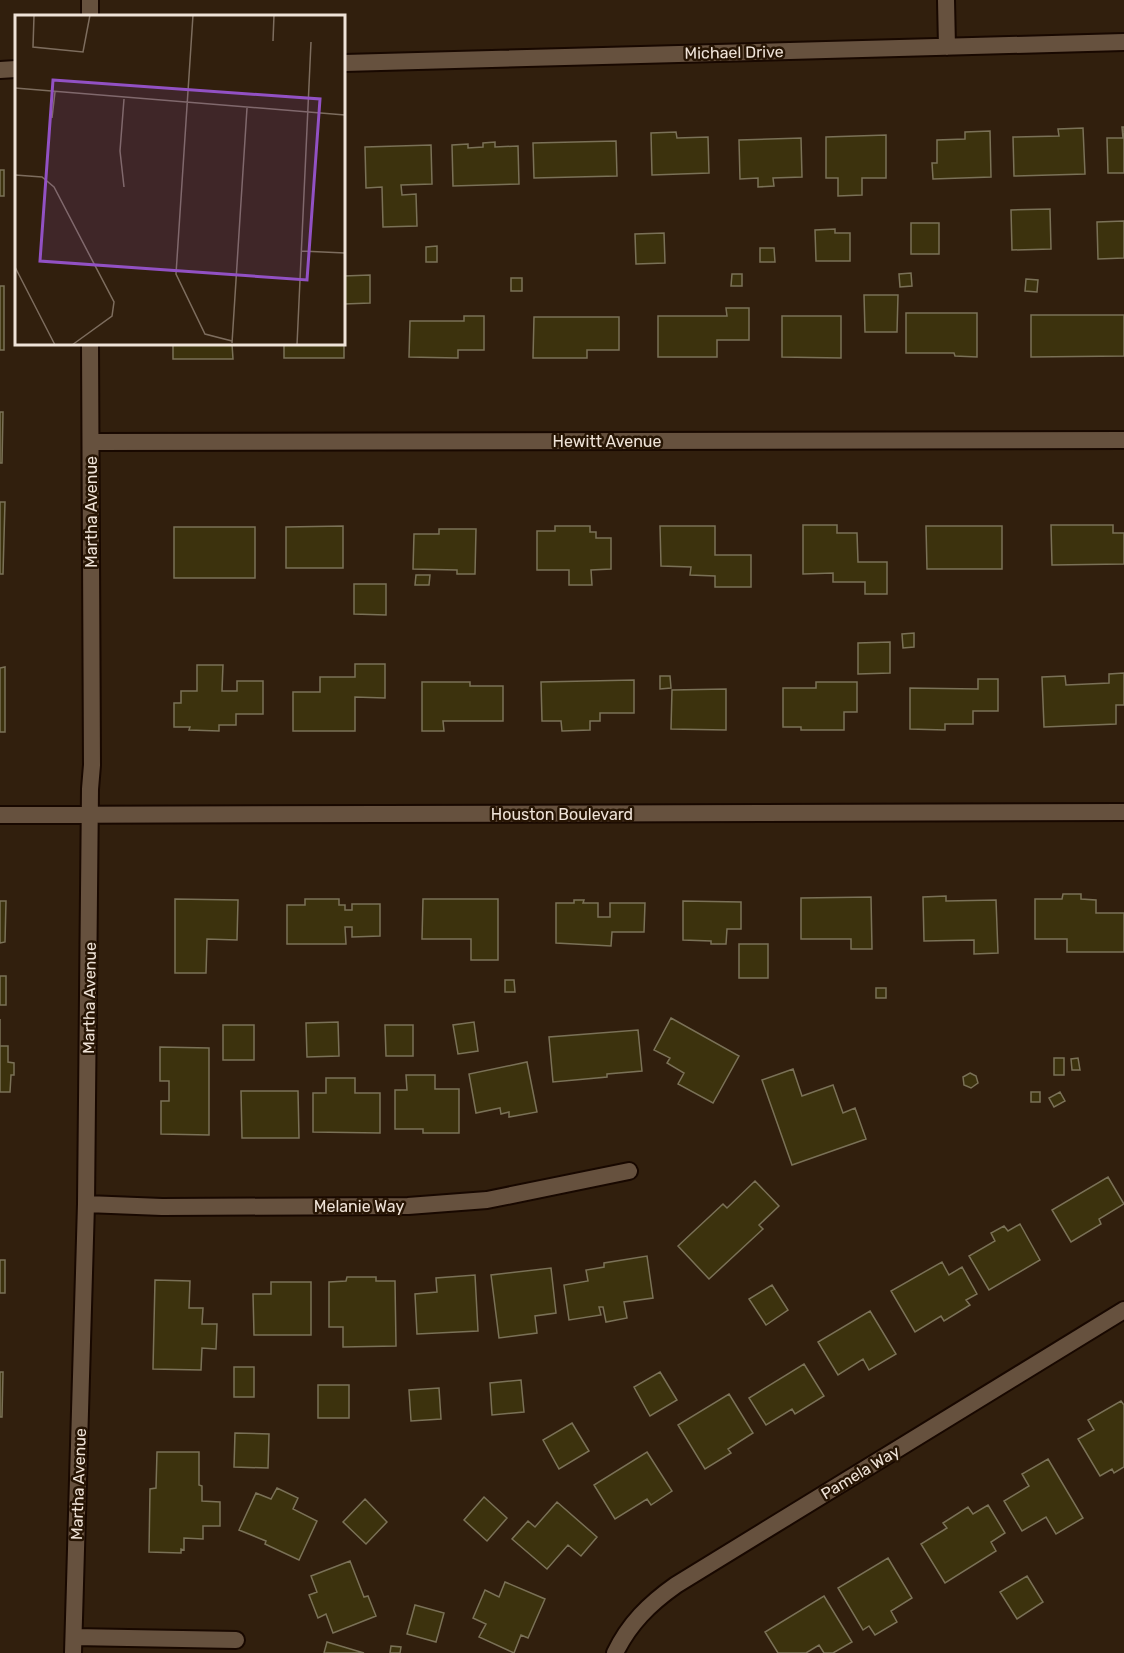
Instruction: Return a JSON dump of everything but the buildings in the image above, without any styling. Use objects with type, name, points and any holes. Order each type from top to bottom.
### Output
[{"type":"street","points":[[946,0],[947,47]]},
{"type":"street","name":"Michael Drive","points":[[345,63],[1124,42]]},
{"type":"street","points":[[0,70],[15,69]]},
{"type":"street","name":"Martha Avenue","points":[[73,1645],[86,1204],[91,814],[90,345]]},
{"type":"street","name":"Hewitt Avenue","points":[[91,442],[1124,440]]},
{"type":"street","name":"Houston Boulevard","points":[[0,815],[1124,812]]},
{"type":"street","name":"Melanie Way","points":[[86,1204],[162,1207],[408,1206],[487,1200],[629,1171]]},
{"type":"street","name":"Pamela Way","points":[[615,1653],[640,1614],[675,1585],[1124,1310]]},
{"type":"street","points":[[73,1645],[236,1640]]}]
